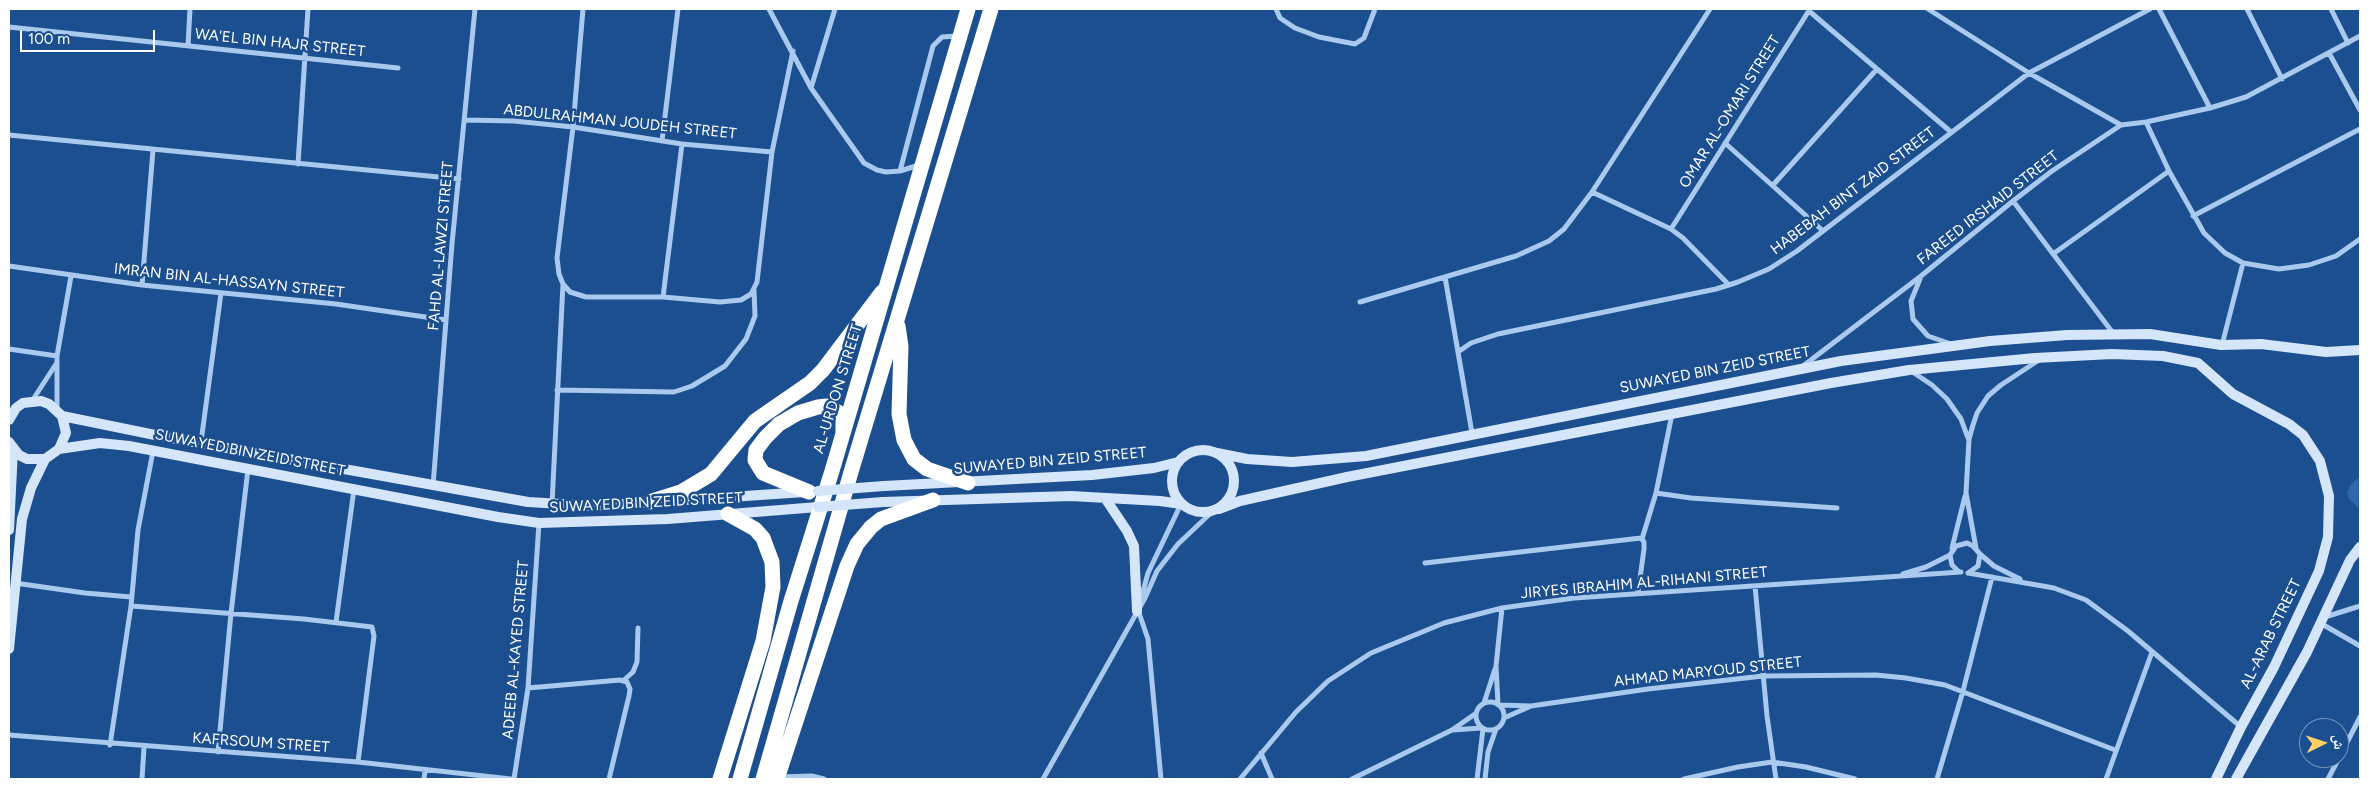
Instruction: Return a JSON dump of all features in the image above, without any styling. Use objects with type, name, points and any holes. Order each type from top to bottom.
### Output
[{"type":"highway","name":"AL-URDON STREET","points":[[740,779],[791,601],[924,164],[968,9]]},
{"type":"highway","points":[[772,779],[851,472],[991,9]]},
{"type":"highway","points":[[650,502],[681,492],[711,474],[754,422],[810,383],[823,370],[888,285]]},
{"type":"highway","points":[[897,321],[900,346],[899,414],[904,440],[914,459],[927,469],[968,484]]},
{"type":"highway","points":[[814,491],[763,473],[755,460],[756,450],[779,424],[798,413],[818,407],[827,406],[838,412],[843,419],[843,433]]},
{"type":"highway","points":[[772,779],[847,566],[857,544],[871,527],[881,519],[933,500]]},
{"type":"highway","points":[[720,779],[763,642],[773,588],[772,562],[763,538],[755,529],[728,514]]},
{"type":"main road","name":"SUWAYED BIN ZEID STREET","points":[[1217,453],[1276,462],[1336,460],[1405,449],[1472,433],[1841,361],[1954,345],[2040,337],[2114,334],[2173,336],[2221,345],[2261,344],[2326,352],[2360,350]]},
{"type":"main road","name":"AL-ARAB STREET","points":[[2044,358],[2143,355],[2163,356],[2198,363],[2233,394],[2289,424],[2303,435],[2320,461],[2330,496],[2328,537],[2319,570],[2274,667],[2241,727],[2216,779]]},
{"type":"main road","points":[[1216,510],[1231,494],[1234,485],[1230,466],[1217,453],[1200,450],[1192,452],[1178,462],[1172,479],[1176,497],[1181,504],[1193,511],[1216,510],[1240,501],[1347,477],[1831,383],[1909,370],[2044,358]]},
{"type":"main road","name":"SUWAYED BIN ZEID STREET","points":[[28,402],[49,404],[59,412],[87,422],[433,486],[552,505],[595,506],[884,486],[968,484],[1092,476],[1154,468],[1178,462]]},
{"type":"main road","points":[[9,403],[28,402]]},
{"type":"main road","points":[[9,420],[16,408],[28,402]]},
{"type":"main road","points":[[9,649],[14,583],[26,503],[45,459],[59,449],[66,433],[59,412]]},
{"type":"main road","name":"SUWAYED BIN ZEID STREET","points":[[59,449],[100,443],[153,451],[498,517],[539,523],[584,523],[883,502],[1056,496],[1181,504]]},
{"type":"main road","points":[[11,445],[27,459],[45,459]]},
{"type":"main road","points":[[9,530],[11,445]]},
{"type":"main road","points":[[1105,498],[1128,531],[1134,546],[1137,611]]},
{"type":"main road","points":[[2236,779],[2324,621],[2350,560],[2360,547]]},
{"type":"street","points":[[188,45],[190,9]]},
{"type":"street","points":[[298,164],[308,9]]},
{"type":"street","name":"FAHD AL-LAWZI STREET","points":[[433,486],[446,320],[475,9]]},
{"type":"street","points":[[583,9],[573,127],[557,258],[559,274],[563,284],[570,292],[586,297],[663,298],[732,302],[741,300],[754,289]]},
{"type":"street","points":[[662,140],[678,9]]},
{"type":"street","points":[[769,9],[811,88],[864,163],[877,170],[900,171],[924,164]]},
{"type":"street","points":[[811,88],[835,9]]},
{"type":"street","points":[[1276,9],[1280,18],[1295,28],[1319,37],[1354,44],[1364,38],[1375,9]]},
{"type":"street","points":[[1360,302],[1516,256],[1549,241],[1564,229],[1592,192],[1710,9]]},
{"type":"street","points":[[1928,9],[2029,73],[2121,125]]},
{"type":"street","name":"HABEBAH BINT ZAID STREET","points":[[1458,352],[1471,343],[1498,334],[1729,285],[1769,269],[1797,251],[2029,73],[2150,9]]},
{"type":"street","points":[[2159,9],[2210,108]]},
{"type":"street","points":[[2247,9],[2282,79]]},
{"type":"street","points":[[2331,9],[2348,43]]},
{"type":"street","points":[[1809,10],[1952,132]]},
{"type":"street","name":"OMAR AL-OMARI STREET","points":[[1671,229],[1809,10]]},
{"type":"street","name":"WA'EL BIN HAJR STREET","points":[[9,27],[398,68]]},
{"type":"street","points":[[900,171],[934,46],[942,37],[961,36]]},
{"type":"street","name":"FAREED IRSHAID STREET","points":[[1798,370],[1921,276],[2052,171],[2121,125],[2146,122],[2210,108],[2246,97],[2360,36]]},
{"type":"street","points":[[557,390],[674,392],[692,386],[726,366],[746,339],[755,316],[754,289],[757,282],[772,152],[792,51]]},
{"type":"street","points":[[2329,53],[2360,110]]},
{"type":"street","points":[[1773,185],[1877,68]]},
{"type":"street","name":"ABDULRAHMAN JOUDEH STREET","points":[[465,120],[514,121],[573,127],[682,144],[772,152]]},
{"type":"street","points":[[2146,122],[2169,172],[2204,233],[2214,243],[2243,263],[2279,269],[2309,265],[2336,256],[2360,239]]},
{"type":"street","points":[[2193,216],[2360,129]]},
{"type":"street","points":[[9,135],[459,179]]},
{"type":"street","points":[[1725,142],[1822,230]]},
{"type":"street","points":[[663,298],[682,144]]},
{"type":"street","points":[[142,285],[153,150]]},
{"type":"street","points":[[2053,254],[2169,172]]},
{"type":"street","points":[[1592,192],[1671,229],[1703,256],[1729,285]]},
{"type":"street","points":[[2013,201],[2114,334]]},
{"type":"street","points":[[2221,345],[2243,263]]},
{"type":"street","name":"IMRAN BIN AL-HASSAYN STREET","points":[[9,266],[142,285],[336,304],[446,320]]},
{"type":"street","points":[[59,412],[57,356],[71,276]]},
{"type":"street","name":"FAREED IRSHAID STREET","points":[[1921,276],[1911,301],[1914,319],[1928,336],[1954,345]]},
{"type":"street","points":[[1445,277],[1472,433]]},
{"type":"street","points":[[552,505],[563,284]]},
{"type":"street","points":[[201,442],[221,293]]},
{"type":"street","points":[[9,349],[57,356]]},
{"type":"street","points":[[2044,358],[2001,385],[1988,396],[1977,413],[1969,439],[1966,493],[1951,553],[1952,565],[1961,572],[2063,590],[2086,600],[2108,615],[2241,727]]},
{"type":"street","points":[[28,402],[57,363]]},
{"type":"street","points":[[1909,370],[1932,385],[1947,399],[1961,419],[1969,439]]},
{"type":"street","points":[[1638,593],[1644,549],[1642,539],[1656,493],[1672,414]]},
{"type":"street","points":[[110,745],[131,606],[138,530],[153,451]]},
{"type":"street","points":[[218,752],[231,613],[248,468]]},
{"type":"street","points":[[336,622],[354,488]]},
{"type":"street","points":[[1656,493],[1691,498],[1837,508]]},
{"type":"street","points":[[1966,493],[1976,548]]},
{"type":"street","points":[[1162,779],[1148,639],[1137,611],[1148,573],[1181,504]]},
{"type":"street","points":[[1044,779],[1166,559],[1178,544],[1216,510]]},
{"type":"street","name":"ADEEB AL-KAYED STREET","points":[[512,779],[528,688],[539,523]]},
{"type":"street","points":[[1425,563],[1642,539]]},
{"type":"street","points":[[1951,553],[1956,546],[1963,543],[1970,544],[1994,566],[2025,582]]},
{"type":"street","name":"JIRYES IBRAHIM AL-RIHANI STREET","points":[[1900,575],[1926,567],[1951,553]]},
{"type":"street","points":[[1968,573],[1978,566],[1980,554]]},
{"type":"street","name":"JIRYES IBRAHIM AL-RIHANI STREET","points":[[1240,779],[1296,712],[1328,681],[1345,668],[1371,653],[1444,623],[1502,608],[1574,598],[1900,575],[1925,576],[1961,572]]},
{"type":"street","points":[[1937,779],[1963,691],[1992,578]]},
{"type":"street","points":[[14,583],[85,593],[132,597]]},
{"type":"street","points":[[1755,586],[1772,762],[1776,779]]},
{"type":"street","points":[[131,606],[336,622],[372,627],[374,632],[358,762]]},
{"type":"street","points":[[2324,621],[2360,606]]},
{"type":"street","points":[[1485,779],[1488,752],[1496,729],[1504,718],[1498,705],[1496,666],[1502,608]]},
{"type":"street","points":[[2324,621],[2360,646]]},
{"type":"street","points":[[528,688],[624,680],[633,672],[637,662],[638,628]]},
{"type":"street","points":[[2106,779],[2152,652]]},
{"type":"street","points":[[1352,779],[1452,730],[1475,714],[1478,707],[1484,703],[1496,666]]},
{"type":"street","name":"AHMAD MARYOUD STREET","points":[[1498,705],[1531,706],[1648,689],[1763,676],[1884,676],[1928,681],[1963,691],[2115,750]]},
{"type":"street","points":[[609,779],[629,696],[628,684],[624,680]]},
{"type":"street","points":[[1484,703],[1498,705]]},
{"type":"street","name":"AHMAD MARYOUD STREET","points":[[1504,718],[1531,706]]},
{"type":"street","points":[[1475,714],[1476,720],[1482,729],[1477,779]]},
{"type":"street","points":[[2349,738],[2360,717]]},
{"type":"street","points":[[1452,730],[1482,729],[1490,731],[1496,729]]},
{"type":"street","name":"KAFRSOUM STREET","points":[[9,735],[110,745],[358,762],[425,771],[512,779]]},
{"type":"street","points":[[142,779],[144,747]]},
{"type":"street","points":[[1261,754],[1272,779]]},
{"type":"street","points":[[1684,779],[1738,767],[1772,762],[1806,767],[1855,779]]},
{"type":"street","points":[[424,779],[425,771]]},
{"type":"street","points":[[772,779],[812,776],[824,779]]},
{"type":"shaded area","points":[[2360,477],[2360,509],[2349,499],[2347,492],[2352,483]]}]
